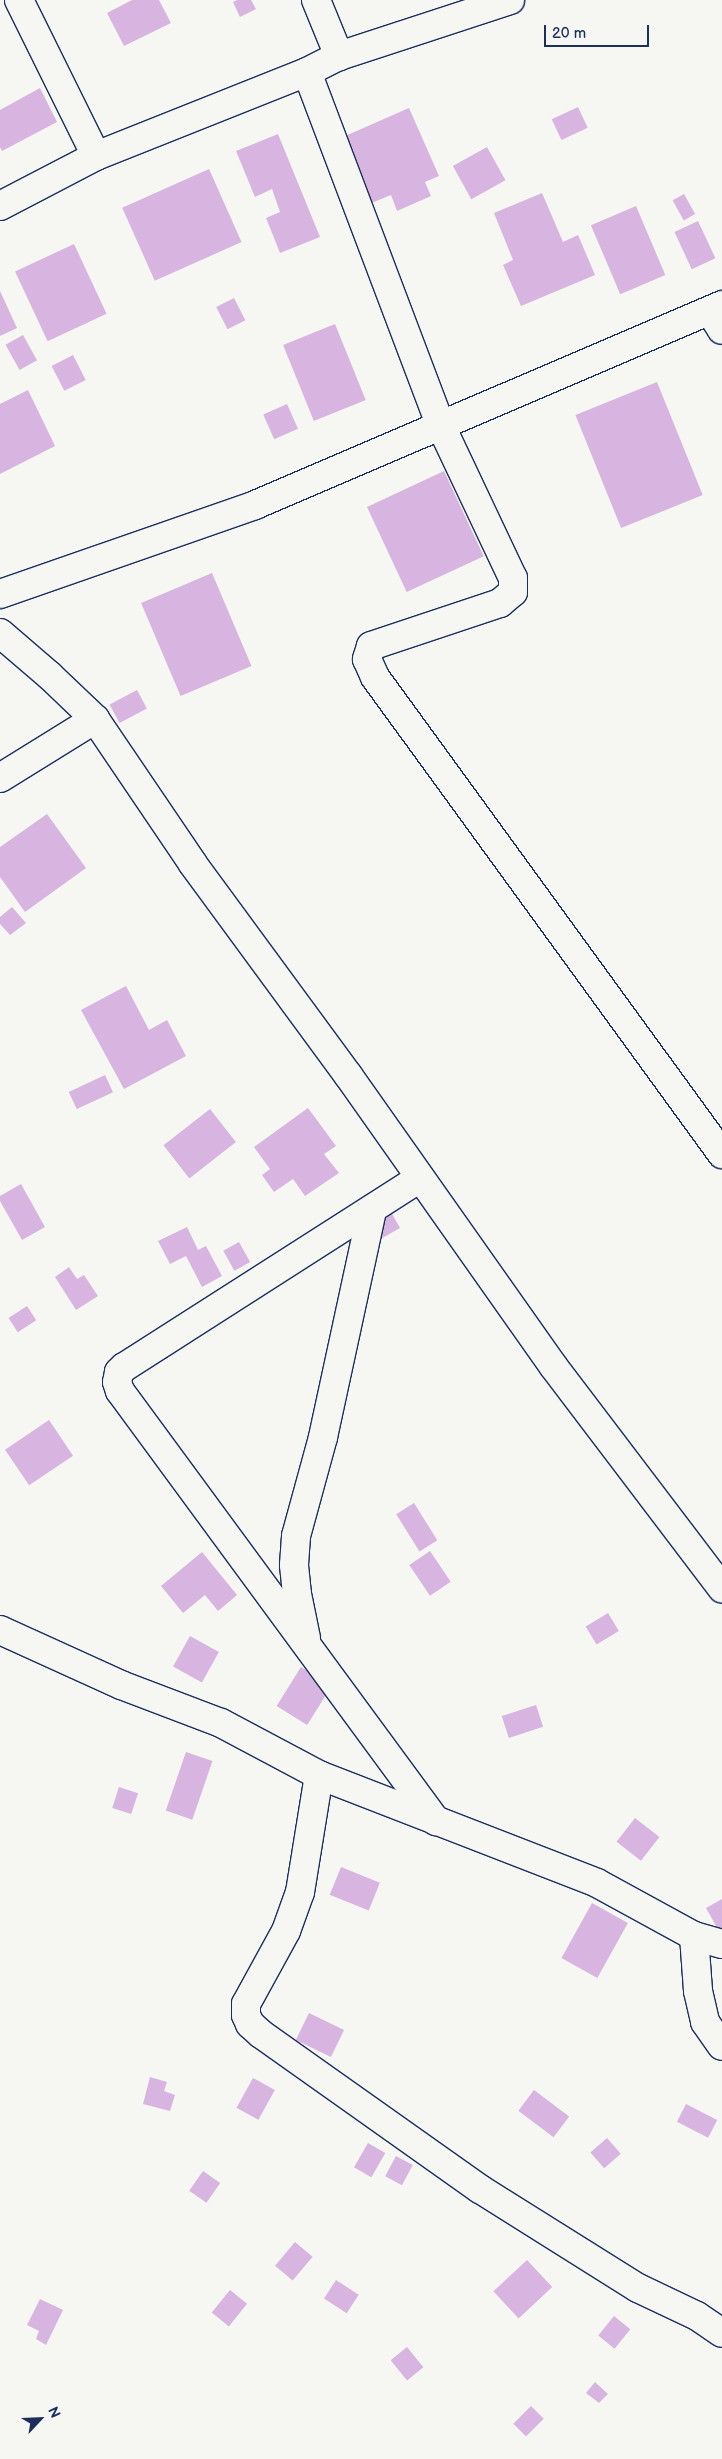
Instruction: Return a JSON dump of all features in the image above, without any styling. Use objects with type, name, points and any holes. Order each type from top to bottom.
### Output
[{"type":"street","points":[[19,0],[96,156]]},
{"type":"street","points":[[316,0],[339,56]]},
{"type":"street","points":[[0,206],[96,156],[307,72],[339,56],[510,0]]},
{"type":"street","points":[[307,72],[441,426],[513,578],[514,592],[500,603],[371,646],[367,660],[375,677],[722,1154]]},
{"type":"street","points":[[0,594],[255,505],[441,426],[718,315]]},
{"type":"street","points":[[0,633],[49,674],[95,719],[193,864],[554,1367],[722,1588]]},
{"type":"street","points":[[0,778],[95,719]]},
{"type":"street","points":[[420,1178],[124,1367],[120,1372],[117,1382],[120,1391],[436,1821]]},
{"type":"street","points":[[307,1645],[297,1594],[294,1565],[296,1536],[323,1437],[372,1210]]},
{"type":"street","points":[[0,1630],[121,1685],[222,1723],[318,1775],[597,1883],[694,1936],[722,1944]]},
{"type":"street","points":[[318,1775],[300,1892],[286,1931],[246,2004],[246,2015],[250,2024],[269,2040],[480,2188],[638,2288],[697,2316],[722,2333]]},
{"type":"street","points":[[694,1936],[698,1991],[705,2022],[722,2046]]},
{"type":"building","points":[[132,0],[159,0],[171,23],[124,46],[107,13]]},
{"type":"building","points":[[237,0],[251,0],[256,9],[240,17],[233,2]]},
{"type":"building","points":[[40,88],[57,122],[2,151],[0,147],[0,110]]},
{"type":"building","points":[[578,107],[588,128],[561,140],[552,119]]},
{"type":"building","points":[[409,108],[439,176],[425,182],[431,196],[397,211],[391,195],[364,206],[336,140]]},
{"type":"building","points":[[278,134],[320,237],[280,253],[266,218],[280,212],[272,189],[255,197],[236,151]]},
{"type":"building","points":[[487,147],[505,180],[471,199],[453,166]]},
{"type":"building","points":[[209,169],[242,242],[155,281],[122,208]]},
{"type":"building","points":[[542,193],[563,242],[578,235],[595,275],[521,306],[503,265],[513,260],[494,213]]},
{"type":"building","points":[[684,194],[695,214],[684,220],[673,200]]},
{"type":"building","points":[[636,206],[665,275],[620,294],[591,225]]},
{"type":"building","points":[[698,221],[715,258],[692,269],[674,232]]},
{"type":"building","points":[[74,244],[107,314],[48,341],[15,271]]},
{"type":"building","points":[[0,291],[17,328],[0,336]]},
{"type":"building","points":[[234,298],[245,320],[228,329],[216,307]]},
{"type":"building","points":[[335,324],[366,400],[314,421],[283,345]]},
{"type":"building","points":[[23,335],[37,360],[20,370],[6,345]]},
{"type":"building","points":[[73,355],[86,380],[64,391],[52,366]]},
{"type":"building","points":[[657,382],[703,495],[621,528],[575,415]]},
{"type":"building","points":[[28,390],[55,446],[0,474],[0,404]]},
{"type":"building","points":[[287,404],[298,429],[274,439],[263,415]]},
{"type":"building","points":[[444,471],[484,556],[407,592],[367,507]]},
{"type":"building","points":[[212,573],[251,666],[181,696],[141,603]]},
{"type":"building","points":[[137,690],[147,709],[119,723],[110,705]]},
{"type":"building","points":[[47,814],[86,868],[25,912],[0,877],[0,847]]},
{"type":"building","points":[[12,907],[26,923],[10,935],[0,924],[0,917]]},
{"type":"building","points":[[126,986],[149,1030],[167,1020],[186,1056],[124,1089],[81,1010]]},
{"type":"building","points":[[105,1075],[113,1092],[77,1109],[69,1092]]},
{"type":"building","points":[[308,1108],[336,1146],[324,1154],[339,1173],[305,1196],[293,1179],[274,1192],[262,1175],[270,1169],[254,1147]]},
{"type":"building","points":[[210,1109],[236,1142],[189,1178],[164,1145]]},
{"type":"building","points":[[21,1184],[45,1227],[22,1240],[0,1201],[0,1196]]},
{"type":"building","points":[[387,1205],[400,1228],[377,1241]]},
{"type":"building","points":[[187,1227],[198,1250],[206,1246],[222,1276],[202,1287],[186,1256],[170,1264],[158,1241]]},
{"type":"building","points":[[239,1242],[250,1262],[234,1271],[223,1251]]},
{"type":"building","points":[[69,1267],[77,1279],[84,1275],[98,1296],[76,1310],[55,1277]]},
{"type":"building","points":[[27,1306],[36,1320],[18,1332],[9,1318]]},
{"type":"building","points":[[49,1420],[73,1456],[29,1485],[5,1450]]},
{"type":"building","points":[[414,1503],[437,1540],[420,1551],[396,1514]]},
{"type":"building","points":[[430,1551],[451,1582],[430,1596],[409,1565]]},
{"type":"building","points":[[202,1552],[237,1595],[218,1611],[205,1595],[183,1613],[161,1586]]},
{"type":"building","points":[[608,1613],[619,1631],[597,1644],[586,1626]]},
{"type":"building","points":[[190,1636],[219,1652],[202,1683],[173,1667]]},
{"type":"building","points":[[301,1667],[332,1686],[307,1725],[277,1706]]},
{"type":"building","points":[[536,1705],[543,1727],[509,1738],[502,1716]]},
{"type":"building","points":[[186,1752],[212,1761],[192,1820],[166,1811]]},
{"type":"building","points":[[119,1787],[138,1793],[131,1814],[112,1808]]},
{"type":"building","points":[[635,1818],[659,1837],[641,1861],[617,1842]]},
{"type":"building","points":[[341,1867],[380,1883],[369,1911],[330,1895]]},
{"type":"building","points":[[722,1899],[722,1932],[720,1933],[706,1908]]},
{"type":"building","points":[[592,1903],[628,1923],[597,1978],[561,1958]]},
{"type":"building","points":[[309,2013],[344,2030],[331,2057],[296,2040]]},
{"type":"building","points":[[150,2077],[167,2082],[164,2091],[175,2095],[170,2111],[143,2104]]},
{"type":"building","points":[[253,2078],[275,2090],[258,2120],[237,2108]]},
{"type":"building","points":[[534,2090],[569,2116],[553,2137],[518,2111]]},
{"type":"building","points":[[686,2104],[717,2120],[708,2138],[677,2122]]},
{"type":"building","points":[[607,2138],[621,2154],[604,2168],[590,2152]]},
{"type":"building","points":[[368,2143],[385,2153],[371,2177],[354,2167]]},
{"type":"building","points":[[396,2156],[413,2165],[402,2185],[385,2176]]},
{"type":"building","points":[[203,2171],[220,2183],[206,2203],[189,2191]]},
{"type":"building","points":[[295,2242],[313,2257],[293,2281],[275,2266]]},
{"type":"building","points":[[527,2260],[552,2287],[519,2318],[493,2291]]},
{"type":"building","points":[[336,2280],[359,2295],[347,2313],[324,2298]]},
{"type":"building","points":[[230,2290],[247,2304],[229,2326],[212,2313]]},
{"type":"building","points":[[40,2299],[63,2310],[46,2345],[36,2339],[39,2331],[27,2325]]},
{"type":"building","points":[[614,2316],[630,2329],[615,2349],[598,2335]]},
{"type":"building","points":[[407,2347],[423,2367],[407,2380],[391,2360]]},
{"type":"building","points":[[595,2382],[608,2394],[599,2403],[586,2393]]},
{"type":"building","points":[[531,2406],[544,2419],[526,2436],[513,2424]]}]
